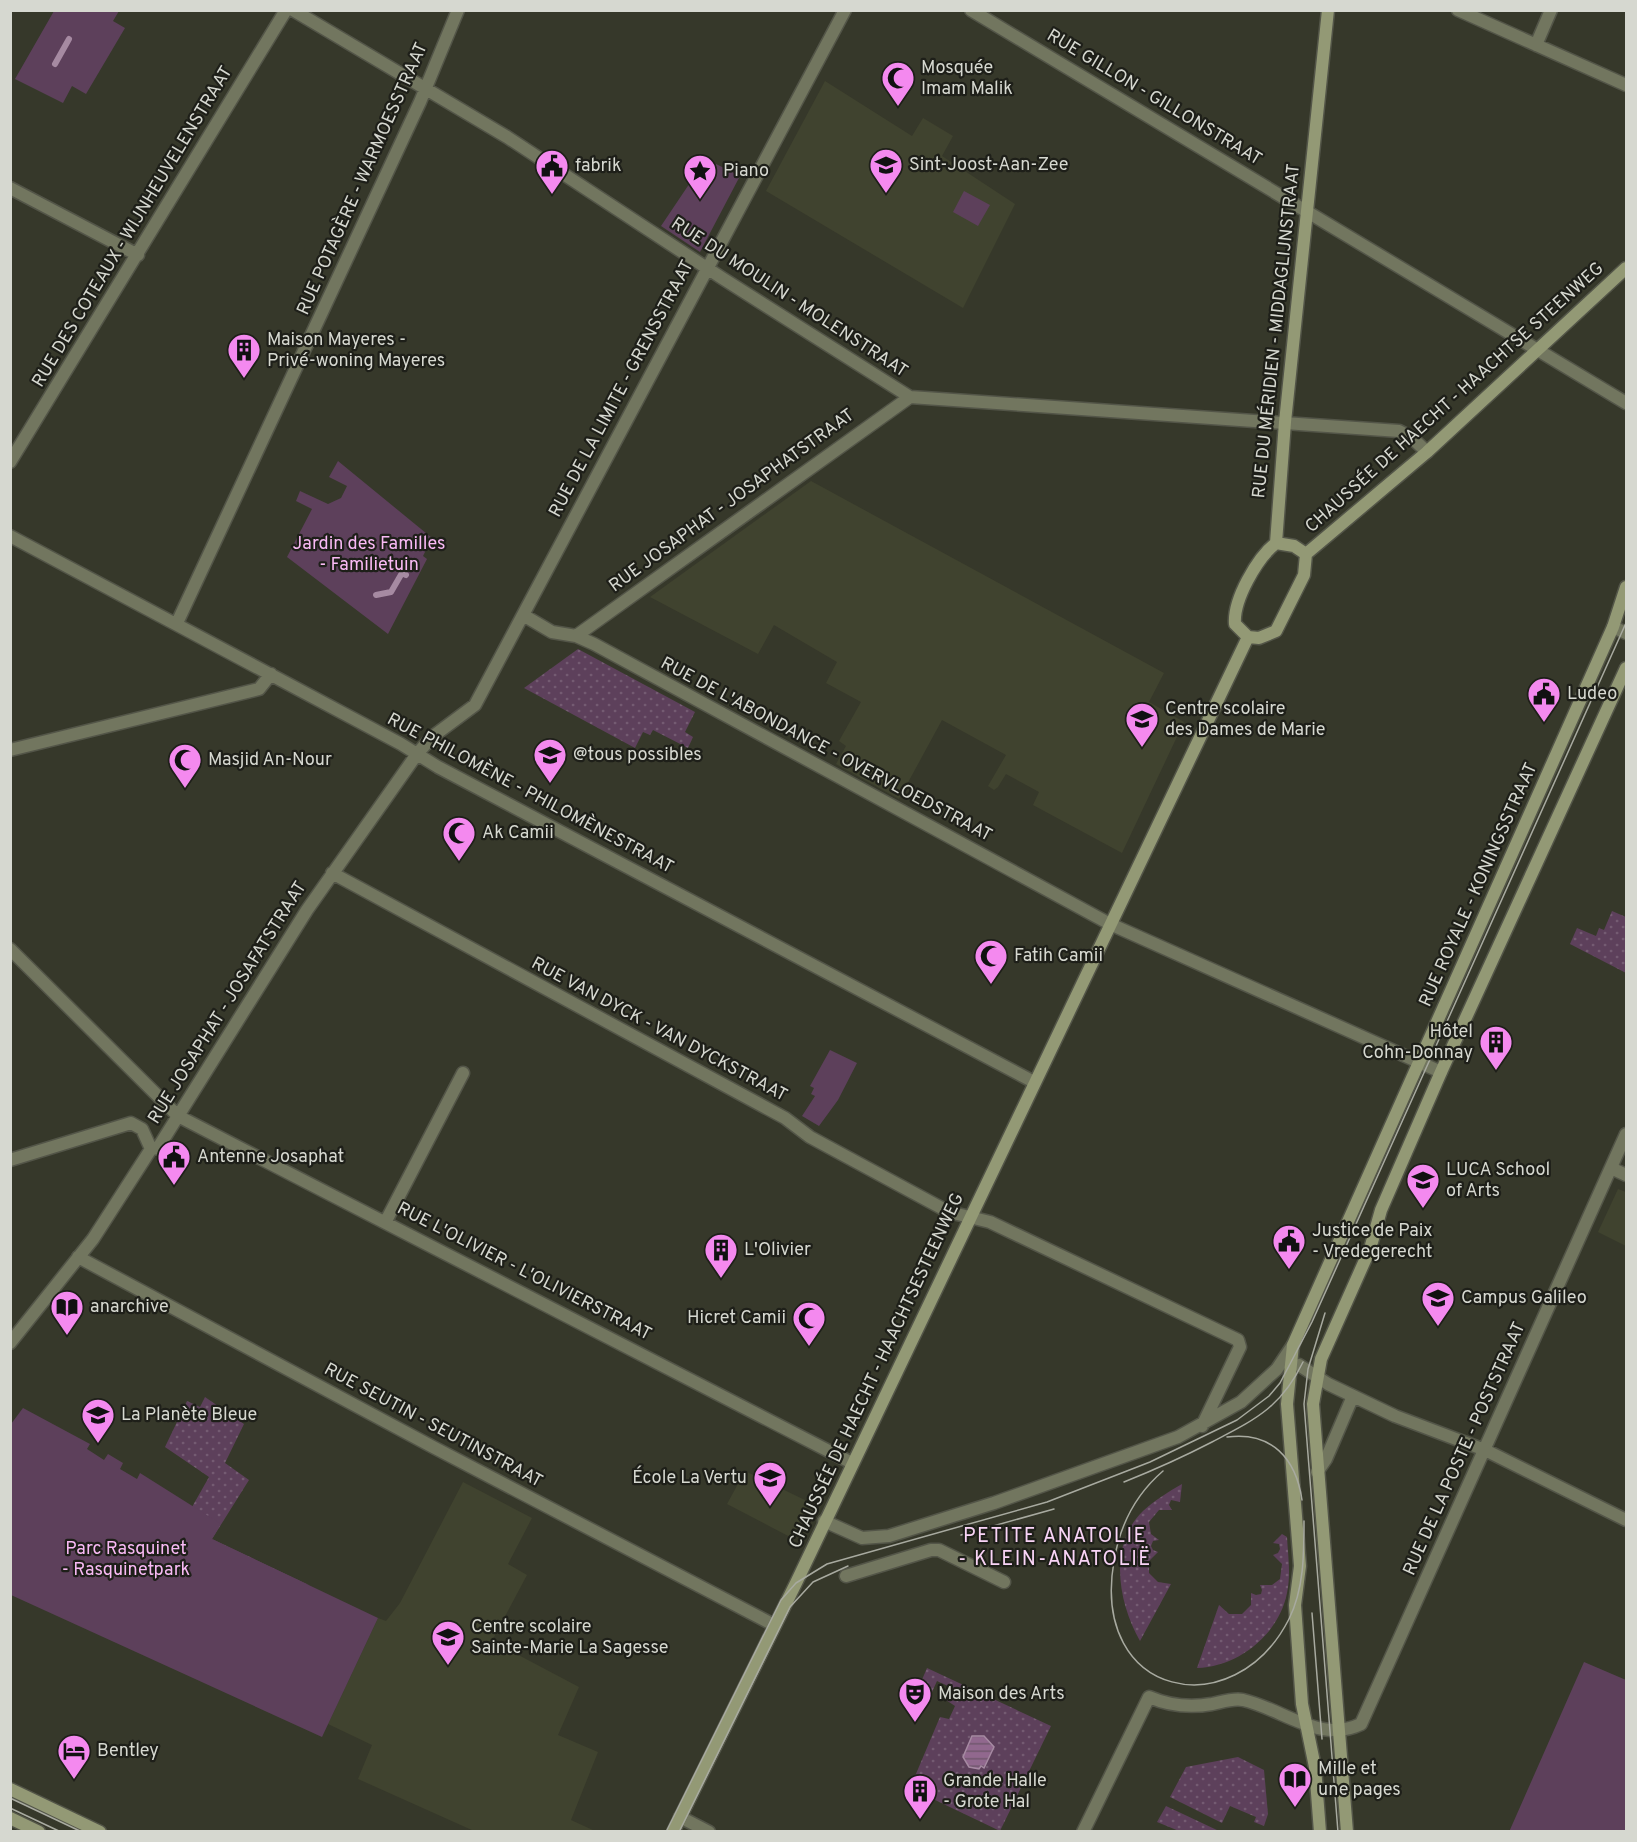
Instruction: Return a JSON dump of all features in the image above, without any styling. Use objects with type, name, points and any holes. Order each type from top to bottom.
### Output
[{"type":"street","name":"RUE DES COTEAUX - WIJNHEUVELENSTRAAT","points":[[10,462],[286,10]]},
{"type":"street","name":"RUE DU MOULIN - MOLENSTRAAT","points":[[293,10],[507,136],[707,268],[910,397],[1399,431],[1411,436],[1427,452]]},
{"type":"street","name":"RUE POTAGÈRE - WARMOESSTRAAT","points":[[177,623],[426,88],[458,10]]},
{"type":"street","name":"RUE DE LA LIMITE - GRENSSTRAAT","points":[[483,689],[845,10]]},
{"type":"street","name":"RUE GILLON - GILLONSTRAAT","points":[[972,10],[1626,404]]},
{"type":"street","name":"RUE DU MÉRIDIEN - MIDDAGLIJNSTRAAT","points":[[1276,543],[1285,422],[1328,10]]},
{"type":"street","points":[[1458,10],[1626,85]]},
{"type":"street","points":[[1536,45],[1551,10]]},
{"type":"street","points":[[10,188],[138,255]]},
{"type":"street","name":"CHAUSSÉE DE HAECHT - HAACHTSE STEENWEG","points":[[1248,637],[1259,638],[1276,631],[1304,574],[1306,554],[1427,452],[1626,268]]},
{"type":"street","name":"RUE JOSAPHAT - JOSAPHATSTRAAT","points":[[576,636],[910,397]]},
{"type":"street","name":"RUE PHILOMÈNE - PHILOMÈNESTRAAT","points":[[10,536],[177,623],[417,754],[1034,1082]]},
{"type":"street","points":[[1110,924],[1248,637],[1235,624],[1234,611],[1263,554],[1276,543]]},
{"type":"street","name":"CHAUSSÉE DE HAECHT - HAACHTSE STEENWEG","points":[[1276,543],[1294,546],[1306,554]]},
{"type":"street","name":"RUE ROYALE - KONINGSSTRAAT","points":[[1320,1832],[1316,1767],[1302,1697],[1295,1605],[1299,1566],[1287,1404],[1295,1363],[1293,1345],[1613,627],[1626,587]]},
{"type":"street","name":"RUE DE L'ABONDANCE - OVERVLOEDSTRAAT","points":[[523,615],[552,632],[576,636],[1110,924],[1441,1072]]},
{"type":"street","points":[[1613,627],[1626,633]]},
{"type":"street","points":[[1347,1832],[1313,1404],[1320,1359],[1370,1249],[1381,1210],[1441,1072],[1626,668]]},
{"type":"street","points":[[10,750],[259,689],[270,674]]},
{"type":"street","name":"RUE JOSAPHAT - JOSAFATSTRAAT","points":[[10,1343],[116,1206],[151,1149],[158,1148],[332,873],[417,754],[432,737],[475,705],[483,689]]},
{"type":"street","name":"RUE VAN DYCK - VAN DYCKSTRAAT","points":[[332,873],[785,1118],[819,1143],[949,1212],[969,1219],[990,1222],[1238,1340],[1240,1347],[1202,1426]]},
{"type":"street","name":"CHAUSSÉE DE HAECHT - HAACHTSESTEENWEG","points":[[673,1832],[825,1521],[1110,924]]},
{"type":"street","name":"RUE L'OLIVIER - L'OLIVIERSTRAAT","points":[[10,949],[178,1116],[386,1221],[852,1463]]},
{"type":"street","points":[[386,1221],[463,1073]]},
{"type":"street","points":[[10,1160],[131,1123],[142,1129],[151,1149]]},
{"type":"street","name":"RUE DE LA POSTE - POSTSTRAAT","points":[[1339,1730],[1361,1724],[1626,1134]]},
{"type":"street","points":[[1611,1168],[1626,1175]]},
{"type":"street","name":"RUE SEUTIN - SEUTINSTRAAT","points":[[78,1257],[433,1447],[774,1625]]},
{"type":"street","points":[[825,1521],[862,1538],[889,1536],[994,1503],[1202,1426],[1230,1410],[1262,1386],[1293,1345]]},
{"type":"street","points":[[1295,1363],[1353,1396],[1438,1434],[1485,1450],[1626,1520]]},
{"type":"street","points":[[1317,1472],[1326,1459],[1353,1396]]},
{"type":"street","points":[[846,1576],[931,1550],[939,1550],[1004,1582]]},
{"type":"street","points":[[1083,1832],[1149,1698],[1185,1707],[1241,1699],[1272,1708],[1307,1726],[1339,1730]]},
{"type":"street","points":[[10,1790],[100,1832]]},
{"type":"street","points":[[680,1817],[709,1832]]},
{"type":"street","points":[[10,1818],[39,1832]]},
{"type":"shaded area","name":"Sint-Joost-Aan-Zee","points":[[825,81],[912,136],[923,118],[953,136],[942,156],[1015,204],[963,308],[766,191]]},
{"type":"shaded area","name":"Centre scolaire des Dames de Marie","points":[[811,481],[1164,673],[1149,702],[1184,722],[1122,853],[1033,805],[1039,792],[1006,774],[994,790],[988,786],[1006,755],[942,720],[899,799],[836,764],[846,746],[839,741],[861,702],[826,683],[837,662],[774,625],[758,654],[650,597]]},
{"type":"shaded area","points":[[1618,1189],[1626,1192],[1626,1246],[1598,1232]]},
{"type":"shaded area","name":"École La Vertu","points":[[745,1471],[809,1502],[792,1538],[727,1504]]},
{"type":"shaded area","name":"Centre scolaire Sainte-Marie La Sagesse","points":[[463,1482],[532,1518],[508,1564],[527,1575],[492,1641],[579,1687],[558,1735],[598,1752],[571,1820],[595,1831],[474,1831],[358,1779],[372,1745],[328,1724],[378,1618],[386,1621],[400,1603]]},
{"type":"shaded area","points":[[972,1736],[984,1736],[994,1747],[984,1768],[969,1767],[963,1757]]},
{"type":"green space","points":[[54,11],[119,11],[113,21],[125,28],[86,94],[72,86],[63,103],[15,79]]},
{"type":"green space","points":[[706,159],[740,176],[700,252],[661,226]]},
{"type":"green space","points":[[964,191],[990,205],[978,226],[953,212]]},
{"type":"green space","name":"Jardin des Familles - Familietuin","points":[[338,461],[432,538],[423,556],[427,559],[388,634],[287,557],[312,509],[296,501],[300,491],[328,504],[341,498],[347,486],[329,477]]},
{"type":"green space","points":[[578,649],[695,712],[685,732],[693,737],[688,748],[653,730],[650,735],[643,732],[635,748],[524,688]]},
{"type":"green space","points":[[1612,911],[1626,917],[1626,973],[1570,944],[1577,928],[1596,936],[1599,928],[1604,930]]},
{"type":"green space","points":[[830,1050],[857,1063],[838,1100],[819,1126],[802,1116],[815,1096],[811,1094],[814,1088],[810,1086]]},
{"type":"green space","points":[[205,1397],[244,1424],[225,1463],[249,1480],[212,1539],[197,1510],[192,1507],[209,1477],[165,1447],[187,1401],[200,1407]]},
{"type":"green space","name":"Parc Rasquinet - Rasquinetpark","points":[[23,1408],[90,1444],[87,1449],[104,1460],[108,1454],[123,1463],[120,1469],[137,1479],[140,1473],[221,1524],[212,1539],[378,1618],[322,1737],[11,1595],[11,1424]]},
{"type":"green space","points":[[1182,1484],[1180,1502],[1171,1500],[1169,1505],[1172,1510],[1159,1510],[1149,1522],[1151,1534],[1159,1540],[1153,1541],[1151,1546],[1158,1552],[1149,1561],[1149,1573],[1158,1582],[1171,1584],[1140,1641],[1132,1626],[1122,1592],[1120,1574],[1125,1540],[1132,1525],[1143,1511]]},
{"type":"green space","points":[[1282,1534],[1287,1537],[1289,1579],[1283,1608],[1275,1622],[1255,1646],[1242,1655],[1228,1662],[1197,1668],[1219,1605],[1229,1614],[1242,1614],[1251,1605],[1251,1593],[1261,1594],[1260,1585],[1272,1585],[1280,1579],[1282,1564],[1273,1555],[1280,1549],[1279,1544],[1273,1543]]},
{"type":"green space","points":[[212,1539],[309,1585],[225,1564]]},
{"type":"green space","points":[[1584,1662],[1626,1680],[1626,1831],[1509,1832]]},
{"type":"green space","points":[[927,1668],[1051,1726],[1000,1831],[910,1788],[940,1717],[949,1719],[955,1706],[943,1698],[948,1686],[937,1681],[932,1692],[914,1684],[916,1680],[921,1682]]},
{"type":"green space","points":[[1238,1757],[1264,1770],[1268,1814],[1264,1826],[1254,1822],[1256,1817],[1230,1806],[1222,1823],[1170,1797],[1186,1767]]},
{"type":"green space","points":[[1166,1806],[1219,1831],[1179,1831],[1157,1822]]},
{"type":"waterway","points":[[55,64],[69,39]]},
{"type":"waterway","points":[[376,595],[391,592],[402,573],[406,575]]},
{"type":"tram line","points":[[666,1832],[781,1600],[796,1583],[827,1564],[1047,1502],[1150,1462],[1237,1420],[1269,1396],[1280,1383],[1312,1322],[1626,623]]},
{"type":"tram line","points":[[1325,1313],[1308,1369],[1304,1404],[1338,1832]]},
{"type":"tram line","points":[[1124,1482],[1190,1453],[1265,1411],[1285,1391],[1303,1362]]},
{"type":"tram line","points":[[1227,1437],[1243,1436],[1257,1439],[1269,1443],[1279,1451],[1294,1472],[1302,1500]]},
{"type":"tram line","points":[[1163,1471],[1137,1500],[1120,1535],[1114,1561],[1112,1607],[1123,1643],[1144,1668],[1172,1682],[1203,1684],[1235,1675],[1265,1653],[1289,1619],[1298,1596],[1303,1559],[1304,1521]]},
{"type":"tram line","points":[[961,1535],[1054,1509]]},
{"type":"tram line","points":[[679,1832],[790,1607],[813,1582],[848,1566]]},
{"type":"tram line","points":[[1312,1613],[1322,1739]]},
{"type":"tram line","points":[[10,1798],[82,1832]]},
{"type":"tram line","points":[[10,1808],[61,1832]]},
{"type":"place","name":"Mosquée Imam Malik","points":[[898,107]]},
{"type":"place","name":"Sint-Joost-Aan-Zee","points":[[886,194]]},
{"type":"place","name":"fabrik","points":[[552,195]]},
{"type":"place","name":"Piano","points":[[700,200]]},
{"type":"place","name":"Maison Mayeres - Privé-woning Mayeres","points":[[244,379]]},
{"type":"place","name":"Ludeo","points":[[1544,723]]},
{"type":"place","name":"Centre scolaire des Dames de Marie","points":[[1142,748]]},
{"type":"place","name":"@tous possibles","points":[[550,784]]},
{"type":"place","name":"Masjid An-Nour","points":[[185,789]]},
{"type":"place","name":"Ak Camii","points":[[459,862]]},
{"type":"place","name":"Fatih Camii","points":[[991,985]]},
{"type":"place","name":"Hôtel Cohn-Donnay","points":[[1496,1071]]},
{"type":"place","name":"Antenne Josaphat","points":[[174,1186]]},
{"type":"place","name":"LUCA School of Arts","points":[[1423,1209]]},
{"type":"place","name":"Justice de Paix - Vredegerecht","points":[[1289,1270]]},
{"type":"place","name":"L'Olivier","points":[[721,1279]]},
{"type":"place","name":"Campus Galileo","points":[[1438,1327]]},
{"type":"place","name":"anarchive","points":[[67,1336]]},
{"type":"place","name":"Hicret Camii","points":[[809,1347]]},
{"type":"place","name":"La Planète Bleue","points":[[98,1444]]},
{"type":"place","name":"École La Vertu","points":[[770,1507]]},
{"type":"place","name":"Centre scolaire Sainte-Marie La Sagesse","points":[[448,1666]]},
{"type":"place","name":"Maison des Arts","points":[[915,1723]]},
{"type":"place","name":"Bentley","points":[[74,1780]]},
{"type":"place","name":"Mille et une pages","points":[[1295,1808]]},
{"type":"place","name":"Grande Halle - Grote Hal","points":[[920,1820]]},
{"type":"district","name":"PETITE ANATOLIE - KLEIN-ANATOLIË","points":[[1055,1548]]}]
